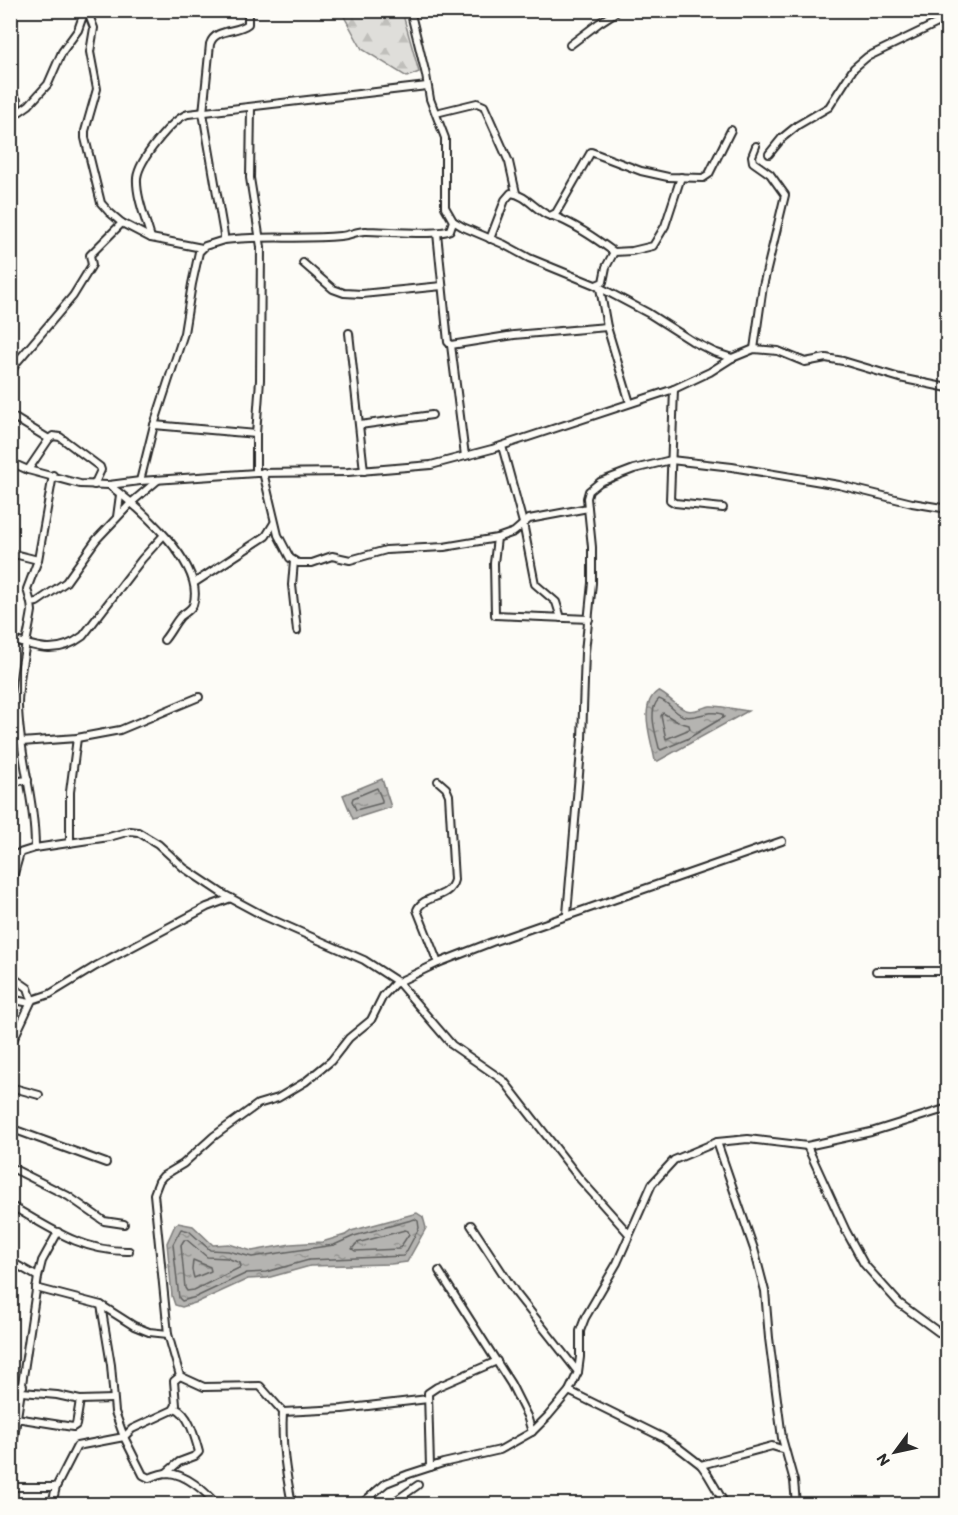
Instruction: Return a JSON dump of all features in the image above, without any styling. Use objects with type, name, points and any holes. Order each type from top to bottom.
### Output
[{"type":"street","points":[[10,122],[48,84],[62,52],[78,30],[86,10]]},
{"type":"street","points":[[86,10],[94,28],[90,52],[97,89],[85,138],[101,203],[122,223],[151,238],[202,248],[224,240],[249,237],[341,236],[366,230],[437,233],[450,230],[453,221]]},
{"type":"street","points":[[224,240],[221,209],[205,132],[203,113],[206,72],[212,38],[217,34],[248,24],[248,10]]},
{"type":"street","points":[[410,10],[430,99],[446,146],[445,207],[453,221],[529,258],[597,286],[714,352],[732,358]]},
{"type":"street","points":[[570,45],[619,10]]},
{"type":"street","points":[[769,154],[782,138],[798,125],[829,107],[854,68],[867,57],[948,18]]},
{"type":"street","points":[[10,78],[13,96],[17,100],[16,114]]},
{"type":"street","points":[[151,238],[137,179],[156,144],[180,117],[186,114],[427,86]]},
{"type":"street","points":[[436,113],[477,103],[484,106],[509,162],[516,193],[546,215],[568,222],[599,240],[614,252],[632,252],[653,246],[665,226],[681,177]]},
{"type":"street","points":[[250,107],[250,178],[261,238],[260,380],[256,434],[259,472],[274,523],[285,548],[294,561],[312,563],[332,556],[350,560],[386,550],[444,547],[497,538],[514,532],[529,519],[588,508]]},
{"type":"street","points":[[553,216],[591,152],[640,171],[668,177],[703,178],[709,174],[731,130]]},
{"type":"street","points":[[754,349],[764,286],[785,195],[770,174],[753,162],[752,156],[756,146]]},
{"type":"street","points":[[490,238],[505,200],[508,195],[516,193]]},
{"type":"street","points":[[10,374],[17,362],[80,285],[92,265],[90,255],[122,223]]},
{"type":"street","points":[[437,233],[448,342],[451,345],[465,456]]},
{"type":"street","points":[[140,481],[154,425],[184,333],[192,284],[202,248]]},
{"type":"street","points":[[597,286],[603,282],[606,267],[614,252]]},
{"type":"street","points":[[303,263],[333,290],[344,293],[362,294],[442,286]]},
{"type":"street","points":[[597,286],[630,403]]},
{"type":"street","points":[[451,345],[514,335],[607,327]]},
{"type":"street","points":[[349,333],[364,471]]},
{"type":"street","points":[[10,462],[28,470],[80,484],[109,486],[159,479],[259,472],[364,471],[431,465],[502,446],[674,389],[754,349],[778,351],[805,362],[826,358],[843,361],[900,378],[948,388]]},
{"type":"street","points":[[674,389],[670,496],[672,501],[723,508]]},
{"type":"street","points":[[10,415],[49,439]]},
{"type":"street","points":[[360,425],[432,415]]},
{"type":"street","points":[[154,425],[256,434]]},
{"type":"street","points":[[28,470],[49,439],[53,436],[60,437],[100,467],[101,470],[94,485]]},
{"type":"street","points":[[502,446],[523,522],[536,584],[556,602],[561,618]]},
{"type":"street","points":[[567,914],[582,740],[585,652],[589,619],[592,546],[588,508],[589,491],[594,486],[634,469],[671,459],[839,485],[912,503],[948,509]]},
{"type":"street","points":[[35,848],[35,828],[21,742],[19,692],[32,611],[27,589],[38,560],[53,475]]},
{"type":"street","points":[[31,603],[37,602],[66,582],[96,540],[132,502],[159,479]]},
{"type":"street","points":[[109,486],[132,502],[163,536],[182,559],[194,583],[194,602],[191,609],[178,619],[164,640]]},
{"type":"street","points":[[117,518],[120,495]]},
{"type":"street","points":[[194,583],[266,536],[274,523]]},
{"type":"street","points":[[10,639],[39,648],[72,644],[83,636],[142,559],[163,536]]},
{"type":"street","points":[[497,538],[494,563],[495,615],[589,619]]},
{"type":"street","points":[[10,553],[38,560]]},
{"type":"street","points":[[294,561],[292,585],[297,631]]},
{"type":"street","points":[[21,742],[77,738],[120,730],[199,697]]},
{"type":"street","points":[[70,843],[70,792],[77,738]]},
{"type":"street","points":[[10,782],[28,780]]},
{"type":"street","points":[[438,781],[446,788],[449,795],[454,880],[452,887],[446,893],[421,903],[417,910],[438,963]]},
{"type":"street","points":[[10,856],[35,848],[110,837],[130,831],[138,832],[158,844],[198,879],[231,898],[264,916],[364,960],[398,982],[452,1046],[504,1081],[580,1179],[629,1234]]},
{"type":"street","points":[[292,1504],[284,1466],[283,1412],[260,1386],[204,1387],[180,1376],[168,1334],[154,1194],[159,1181],[258,1104],[284,1095],[317,1073],[338,1053],[349,1038],[371,1020],[383,996],[398,982],[438,963],[567,914],[782,841]]},
{"type":"street","points":[[10,888],[20,853]]},
{"type":"street","points":[[10,999],[31,1002],[50,994],[96,966],[207,907],[231,898]]},
{"type":"street","points":[[10,966],[15,979],[28,988],[31,1002],[14,1034],[10,1047]]},
{"type":"street","points":[[876,971],[948,970]]},
{"type":"street","points":[[10,1088],[39,1095]]},
{"type":"street","points":[[361,1504],[386,1483],[430,1467],[500,1450],[532,1432],[569,1391],[578,1372],[580,1331],[585,1318],[617,1263],[647,1194],[667,1166],[689,1152],[717,1142],[747,1139],[807,1146],[871,1132],[948,1108]]},
{"type":"street","points":[[10,1128],[106,1163]]},
{"type":"street","points":[[717,1142],[751,1240],[765,1291],[773,1371],[785,1450],[794,1481],[796,1504]]},
{"type":"street","points":[[807,1146],[864,1264],[899,1303],[948,1339]]},
{"type":"street","points":[[10,1167],[68,1196],[104,1221],[124,1224]]},
{"type":"street","points":[[10,1205],[58,1232],[99,1250],[129,1251]]},
{"type":"street","points":[[471,1225],[515,1292],[578,1372]]},
{"type":"street","points":[[10,1464],[14,1421],[22,1389],[38,1277],[42,1261],[58,1232]]},
{"type":"street","points":[[10,1261],[38,1277]]},
{"type":"street","points":[[440,1271],[520,1401],[532,1432]]},
{"type":"street","points":[[36,1288],[101,1305],[134,1326],[150,1332],[168,1334]]},
{"type":"street","points":[[101,1305],[111,1365],[115,1412],[124,1437],[146,1478],[166,1473],[179,1462],[195,1456],[198,1452],[182,1412],[175,1408]]},
{"type":"street","points":[[430,1467],[428,1393],[431,1389],[497,1361]]},
{"type":"street","points":[[175,1408],[173,1384],[180,1376]]},
{"type":"street","points":[[10,1385],[80,1400],[113,1399]]},
{"type":"street","points":[[569,1391],[662,1437],[701,1465],[725,1504]]},
{"type":"street","points":[[283,1412],[342,1409],[378,1403],[428,1399]]},
{"type":"street","points":[[14,1421],[73,1426],[76,1425],[80,1400]]},
{"type":"street","points":[[52,1504],[56,1487],[76,1446],[124,1437],[132,1429],[165,1415],[175,1408]]},
{"type":"street","points":[[701,1465],[772,1446],[785,1450]]},
{"type":"street","points":[[166,1473],[199,1486],[216,1504]]},
{"type":"street","points":[[390,1504],[418,1485]]},
{"type":"street","points":[[10,1486],[56,1487]]},
{"type":"green space","points":[[341,11],[402,11],[419,72],[407,77],[362,49]]},
{"type":"water","points":[[658,691],[682,709],[689,711],[713,706],[748,711],[655,761],[647,714],[648,705]]},
{"type":"water","points":[[382,779],[391,807],[353,819],[343,795]]},
{"type":"water","points":[[417,1213],[423,1217],[426,1228],[407,1262],[310,1266],[267,1278],[248,1279],[198,1302],[182,1307],[175,1305],[172,1296],[167,1243],[178,1223],[193,1226],[213,1245],[229,1244],[252,1251],[291,1244],[322,1242],[351,1231]]}]
